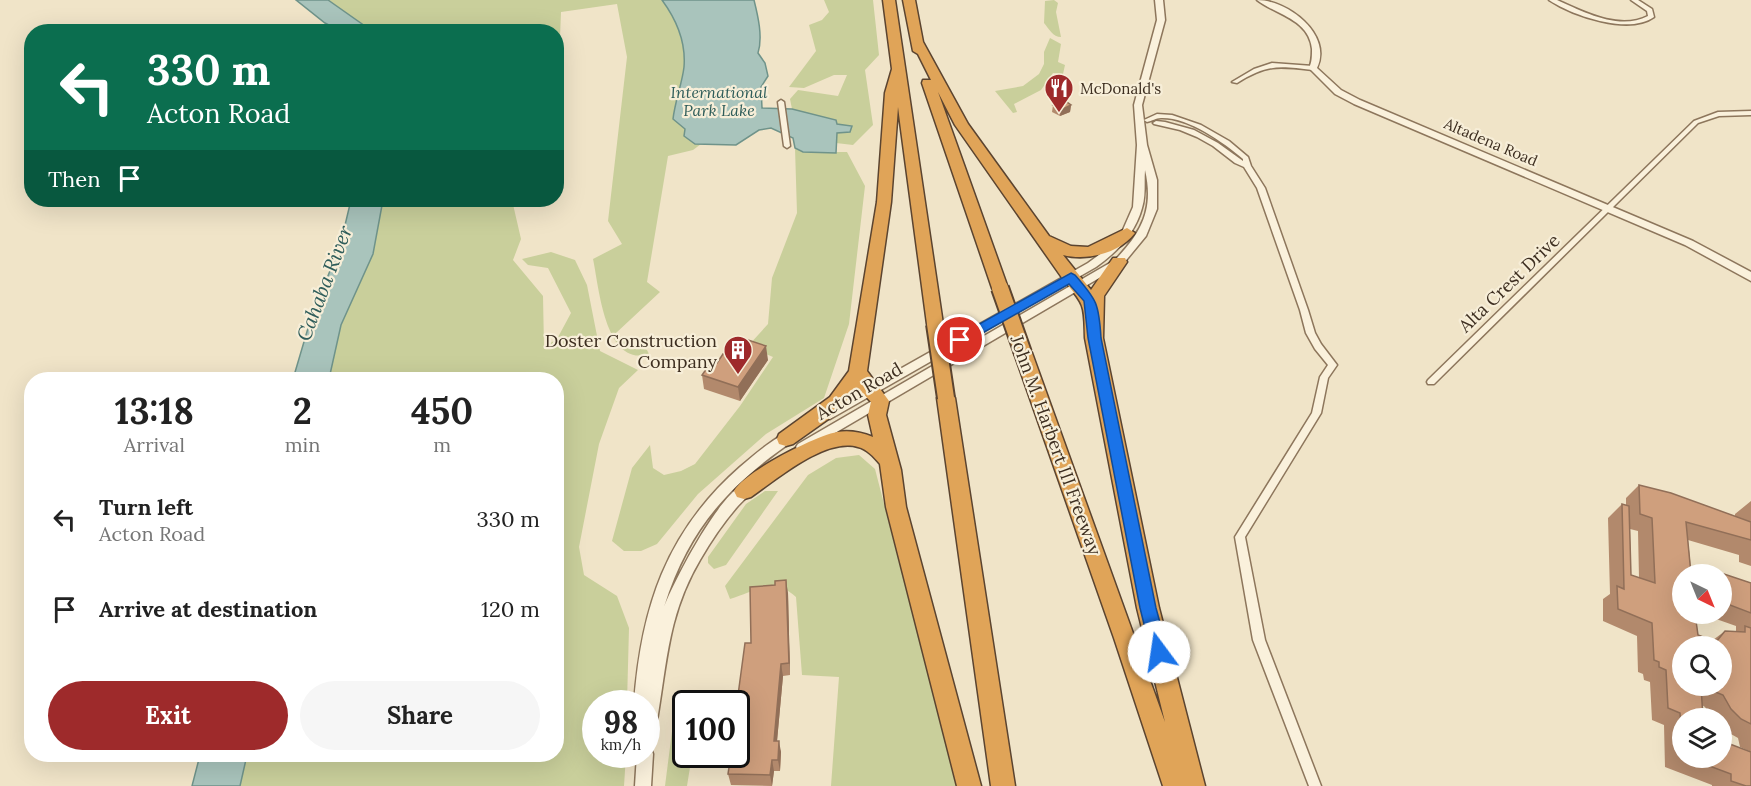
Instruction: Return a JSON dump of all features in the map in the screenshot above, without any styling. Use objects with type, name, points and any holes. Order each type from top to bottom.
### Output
[{"type":"highway","points":[[889,0],[1003,786]]},
{"type":"highway","name":"John M. Harbert III Freeway","points":[[909,0],[916,40],[933,99],[1125,638],[1175,786]]},
{"type":"highway","points":[[916,40],[962,125],[1089,300],[1093,311]]},
{"type":"highway","points":[[786,439],[844,396],[852,386],[858,370],[884,202],[892,93],[898,70]]},
{"type":"highway","points":[[1041,235],[1059,249],[1079,253],[1096,251],[1127,233]]},
{"type":"highway","points":[[1119,262],[1100,286],[1094,298],[1094,338],[1148,608],[1193,786]]},
{"type":"highway","points":[[858,370],[863,382],[876,396],[877,415],[896,507],[969,786]]},
{"type":"highway","points":[[744,491],[813,448],[836,438],[865,441],[887,459]]},
{"type":"street","name":"Acton Road","points":[[1075,282],[1127,233],[1138,207],[1142,119],[1138,105],[1161,20],[1159,0]]},
{"type":"street","points":[[1235,82],[1263,66],[1279,64],[1313,68],[1316,64],[1317,47],[1306,27],[1291,15],[1261,0]]},
{"type":"street","points":[[1552,0],[1613,22],[1632,24],[1645,22],[1651,17],[1650,10],[1634,0]]},
{"type":"street","points":[[1566,6],[1573,0]]},
{"type":"street","name":"Altadena Road","points":[[1313,68],[1338,92],[1357,102],[1689,243],[1751,277]]},
{"type":"street","points":[[781,102],[787,146]]},
{"type":"street","name":"Alta Crest Drive","points":[[1431,382],[1696,122],[1718,114],[1751,113]]},
{"type":"street","points":[[1142,119],[1196,133],[1223,150],[1235,161],[1247,166],[1261,188],[1304,310],[1306,327],[1318,348],[1333,365],[1324,377],[1316,413],[1240,537],[1259,640],[1315,786]]},
{"type":"street","name":"Acton Road","points":[[656,690],[661,643],[668,614],[706,537],[725,510],[784,458],[876,396],[1075,282],[1119,262],[1140,240],[1151,218],[1153,207],[1151,168],[1142,145]]},
{"type":"street","name":"Acton Road","points":[[643,690],[646,648],[660,590],[683,543],[700,517],[732,481],[786,439],[876,396]]},
{"type":"street","points":[[644,786],[645,768]]},
{"type":"green space","points":[[328,0],[662,0],[679,32],[684,58],[673,119],[685,129],[692,142],[701,144],[693,150],[668,156],[647,282],[660,292],[616,333],[630,345],[647,350],[649,354],[634,355],[623,349],[614,337],[602,305],[593,259],[622,244],[608,221],[627,57],[617,4],[561,12],[561,24],[362,24]]},
{"type":"green space","points":[[824,0],[873,0],[879,55],[865,70],[873,125],[853,145],[836,143],[837,124],[792,109],[790,99],[798,90],[838,96],[847,75],[834,75],[804,88],[789,87],[816,51],[809,25],[822,20],[829,12]]},
{"type":"green space","points":[[1054,0],[1058,3],[1056,12],[1061,37],[1053,34],[1044,23],[1045,1]]},
{"type":"green space","points":[[1050,38],[1061,44],[1058,62],[1065,65],[1063,74],[1053,73],[1041,90],[1014,104],[1017,112],[1013,113],[995,91],[1023,86],[1039,74],[1044,64],[1044,52]]},
{"type":"green space","points":[[795,148],[803,152],[847,152],[865,186],[849,324],[824,398],[766,434],[698,494],[657,544],[641,551],[624,551],[612,541],[632,468],[650,445],[653,468],[664,475],[681,471],[695,464],[740,406],[773,357],[748,346],[768,324],[772,278],[797,213]]},
{"type":"green space","points":[[382,207],[514,207],[521,239],[513,260],[543,296],[544,347],[557,339],[571,313],[548,268],[528,265],[522,259],[551,252],[575,260],[587,285],[600,351],[638,370],[619,388],[599,444],[579,547],[584,575],[617,596],[629,628],[627,690],[582,690],[582,768],[625,768],[624,786],[240,786],[245,762],[564,762],[564,372],[331,372],[341,325],[373,254]]},
{"type":"green space","points":[[859,455],[875,469],[957,786],[831,786],[839,677],[802,675],[796,597],[780,587],[772,586],[756,589],[730,599],[725,586],[808,475],[836,458]]},
{"type":"green space","points":[[765,491],[778,491],[726,565],[714,569],[708,563],[708,557],[746,504]]},
{"type":"green space","points":[[672,731],[672,768],[690,768],[687,786],[665,786]]},
{"type":"water","points":[[296,0],[328,0],[362,24],[327,24]]},
{"type":"water","name":"International Park Lake","points":[[662,0],[754,0],[760,33],[758,53],[765,63],[768,76],[761,87],[762,108],[792,109],[836,120],[837,124],[852,126],[850,132],[837,133],[836,153],[803,152],[795,148],[793,138],[771,128],[759,130],[736,145],[695,144],[684,136],[685,129],[673,119],[684,67],[682,40],[672,15]]},
{"type":"water","points":[[349,207],[382,207],[373,254],[341,325],[331,372],[295,372],[311,318],[340,246]]},
{"type":"water","points":[[198,762],[245,762],[240,786],[192,786]]},
{"type":"building","points":[[1064,100],[1071,105],[1061,110],[1053,105]]},
{"type":"building","points":[[745,339],[766,346],[738,387],[702,375],[712,361],[717,363],[723,354],[728,356],[734,347],[739,348]]},
{"type":"building","points":[[1639,485],[1671,493],[1751,522],[1751,540],[1686,522],[1690,564],[1672,564],[1672,624],[1696,624],[1698,635],[1701,636],[1672,636],[1672,696],[1702,696],[1702,708],[1668,708],[1666,670],[1659,667],[1659,662],[1654,660],[1652,623],[1618,609],[1617,586],[1624,589],[1622,504],[1629,506],[1631,575],[1655,583],[1652,518],[1640,514]]},
{"type":"building","points":[[1732,577],[1751,583],[1751,613],[1732,606]]},
{"type":"building","points":[[786,580],[789,663],[781,664],[774,741],[779,741],[778,760],[772,760],[770,775],[728,774],[729,768],[750,768],[750,690],[739,690],[745,643],[751,643],[750,587],[775,585],[775,581]]},
{"type":"building","points":[[1745,626],[1751,628],[1751,724],[1741,719],[1724,696],[1732,696],[1732,636],[1721,636],[1725,631],[1745,632]]},
{"type":"building","points":[[1732,745],[1751,752],[1751,786],[1731,781],[1731,774],[1715,768],[1732,768]]},
{"type":"place","name":"McDonald's","points":[[1059,114]]},
{"type":"place","name":"Doster Construction Company","points":[[738,376]]},
{"type":"route","points":[[960,340],[1071,278],[1085,292],[1093,311],[1094,338],[1148,608],[1159,652]]},
{"type":"water label","name":"Cahaba River","points":[[324,283]]}]
